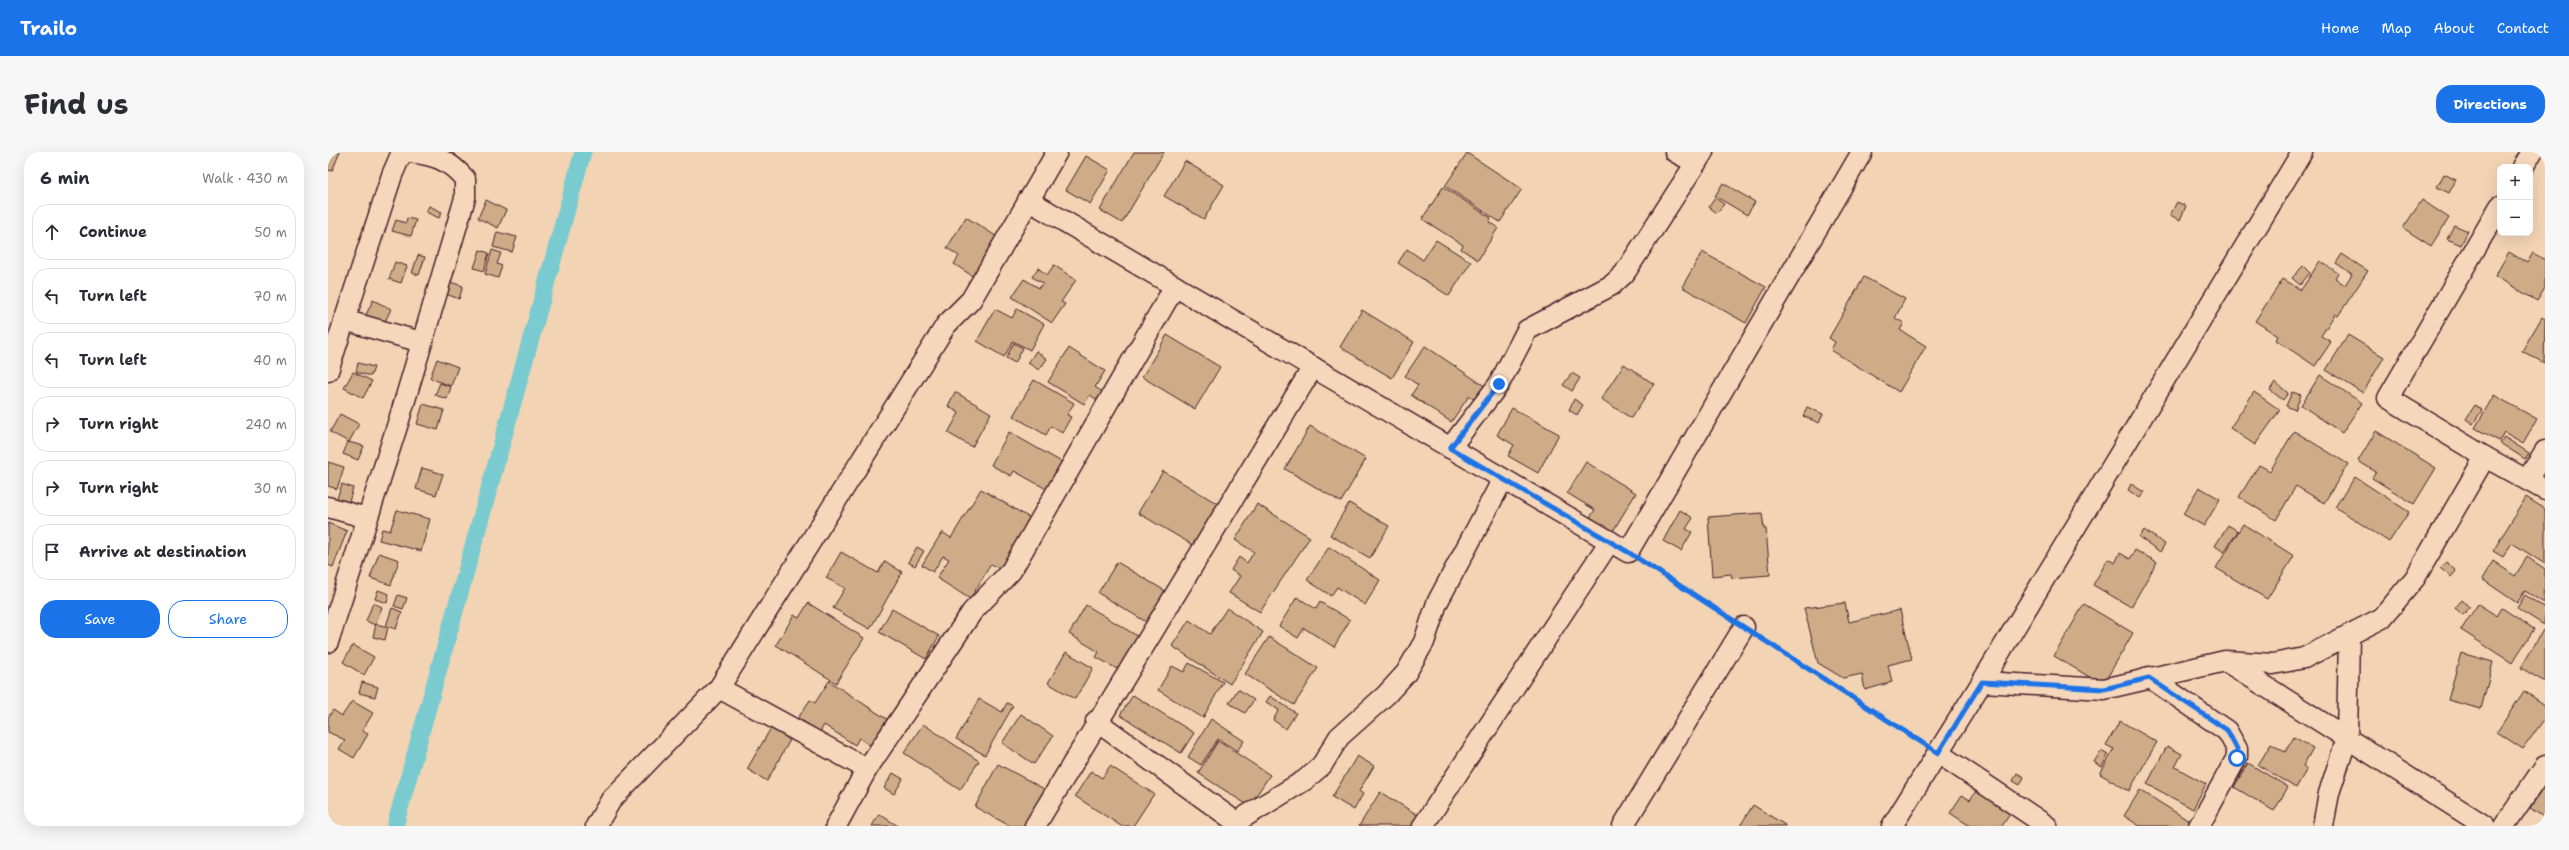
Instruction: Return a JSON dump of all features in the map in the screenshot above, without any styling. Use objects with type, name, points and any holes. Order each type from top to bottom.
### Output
[{"type":"street","points":[[328,371],[392,175],[402,152]]},
{"type":"street","points":[[328,642],[465,198],[465,179],[453,165],[436,158],[410,152]]},
{"type":"street","points":[[596,826],[612,800],[718,688],[946,325],[971,300],[1057,152]]},
{"type":"street","points":[[1450,448],[1499,384],[1527,330],[1612,286],[1624,274],[1699,158],[1675,152]]},
{"type":"street","points":[[1028,200],[1628,552],[1862,152]]},
{"type":"street","points":[[1892,826],[1982,682],[2302,152]]},
{"type":"street","points":[[2525,164],[2532,152]]},
{"type":"street","points":[[2497,211],[2388,398],[2485,457],[2545,490]]},
{"type":"street","points":[[836,826],[867,769],[972,612],[1011,571],[1175,286]]},
{"type":"street","points":[[344,320],[421,342]]},
{"type":"street","points":[[1034,826],[1096,721],[1313,367]]},
{"type":"street","points":[[2527,480],[2545,451]]},
{"type":"street","points":[[1982,682],[2104,689],[2225,661],[2273,664],[2304,658],[2382,618],[2416,578],[2485,457]]},
{"type":"street","points":[[1096,721],[1236,822],[1305,780],[1322,765],[1339,737],[1386,695],[1406,672],[1424,642],[1437,603],[1503,479]]},
{"type":"street","points":[[328,507],[367,518]]},
{"type":"street","points":[[1424,826],[1610,541]]},
{"type":"street","points":[[1623,826],[1744,627]]},
{"type":"street","points":[[2323,826],[2330,793],[2347,738],[2349,635]]},
{"type":"street","points":[[2225,661],[2485,826]]},
{"type":"street","points":[[2149,678],[2227,730],[2237,749],[2237,758],[2199,826]]},
{"type":"street","points":[[718,688],[867,769]]},
{"type":"street","points":[[1938,753],[2047,826]]},
{"type":"street","points":[[2504,826],[2545,766]]},
{"type":"path","points":[[1628,552],[1938,753]]},
{"type":"building","points":[[328,152],[340,152],[332,171],[328,170]]},
{"type":"building","points":[[1134,152],[1164,152],[1122,223],[1100,210]]},
{"type":"building","points":[[1467,153],[1522,189],[1500,222],[1445,186]]},
{"type":"building","points":[[1086,156],[1110,170],[1090,204],[1066,190]]},
{"type":"building","points":[[1185,161],[1224,185],[1204,219],[1164,196]]},
{"type":"building","points":[[2444,174],[2456,180],[2449,193],[2437,187]]},
{"type":"building","points":[[1723,183],[1755,202],[1747,215],[1715,196]]},
{"type":"building","points":[[1443,187],[1491,218],[1489,222],[1498,228],[1478,260],[1461,249],[1463,245],[1422,219]]},
{"type":"building","points":[[1715,198],[1724,204],[1717,213],[1709,207]]},
{"type":"building","points":[[486,200],[506,210],[498,228],[478,218]]},
{"type":"building","points":[[2422,200],[2449,218],[2431,246],[2403,228]]},
{"type":"building","points":[[2177,202],[2186,206],[2180,220],[2170,215]]},
{"type":"building","points":[[429,206],[442,212],[439,218],[426,212]]},
{"type":"building","points":[[966,217],[1002,240],[977,279],[954,264],[959,256],[947,248]]},
{"type":"building","points":[[407,218],[416,220],[411,236],[392,231],[396,220],[406,223]]},
{"type":"building","points":[[2454,225],[2468,231],[2461,245],[2447,239]]},
{"type":"building","points":[[497,232],[517,237],[512,252],[493,247]]},
{"type":"building","points":[[1436,240],[1471,262],[1449,296],[1398,263],[1407,249],[1423,260]]},
{"type":"building","points":[[480,250],[489,253],[484,271],[474,268]]},
{"type":"building","points":[[492,250],[501,253],[497,264],[502,266],[498,278],[485,274]]},
{"type":"building","points":[[1702,252],[1766,287],[1746,323],[1682,287]]},
{"type":"building","points":[[2509,252],[2527,263],[2533,253],[2545,260],[2545,288],[2537,301],[2495,276]]},
{"type":"building","points":[[2342,254],[2368,271],[2338,316],[2335,314],[2321,336],[2331,342],[2315,366],[2276,340],[2278,336],[2255,321],[2283,279],[2301,290],[2320,261],[2338,273],[2335,278],[2345,285],[2352,274],[2336,263]]},
{"type":"building","points":[[418,255],[425,257],[419,275],[412,273]]},
{"type":"building","points":[[395,262],[407,266],[401,283],[389,279]]},
{"type":"building","points":[[1054,265],[1076,280],[1061,302],[1065,304],[1052,323],[1012,297],[1024,279],[1039,288],[1043,283],[1032,277],[1038,268],[1047,275]]},
{"type":"building","points":[[2303,266],[2310,273],[2300,285],[2292,278]]},
{"type":"building","points":[[1864,277],[1905,299],[1895,318],[1904,323],[1900,330],[1926,346],[1899,392],[1831,350],[1835,342],[1829,338]]},
{"type":"building","points":[[450,282],[463,286],[459,299],[446,294]]},
{"type":"building","points":[[373,300],[391,309],[382,328],[364,319]]},
{"type":"building","points":[[995,309],[1012,318],[1017,309],[1044,324],[1030,350],[1013,341],[1004,357],[977,341]]},
{"type":"building","points":[[1362,310],[1414,342],[1392,378],[1340,347]]},
{"type":"building","points":[[2542,317],[2545,319],[2544,363],[2522,351]]},
{"type":"building","points":[[1167,335],[1220,367],[1195,409],[1142,377]]},
{"type":"building","points":[[2348,335],[2384,357],[2363,393],[2326,370]]},
{"type":"building","points":[[1014,343],[1023,348],[1015,363],[1006,358]]},
{"type":"building","points":[[1425,346],[1489,389],[1479,403],[1469,396],[1451,422],[1411,395],[1418,385],[1405,376]]},
{"type":"building","points":[[1069,348],[1105,371],[1095,387],[1104,393],[1099,401],[1090,395],[1084,404],[1048,382]]},
{"type":"building","points":[[1036,351],[1047,359],[1039,370],[1028,363]]},
{"type":"building","points":[[437,359],[458,367],[451,386],[430,378]]},
{"type":"building","points":[[358,363],[374,367],[371,376],[356,372]]},
{"type":"building","points":[[1624,364],[1654,384],[1631,418],[1601,399]]},
{"type":"building","points":[[353,372],[372,381],[363,398],[344,388]]},
{"type":"building","points":[[1572,373],[1580,378],[1572,391],[1563,385]]},
{"type":"building","points":[[2320,375],[2362,403],[2342,433],[2301,405]]},
{"type":"building","points":[[1034,380],[1074,403],[1067,415],[1071,417],[1062,433],[1051,426],[1046,435],[1013,416]]},
{"type":"building","points":[[2275,382],[2288,393],[2283,400],[2270,390]]},
{"type":"building","points":[[440,383],[451,387],[447,399],[435,395]]},
{"type":"building","points":[[955,392],[991,413],[972,447],[948,433],[959,413],[948,406]]},
{"type":"building","points":[[2254,392],[2280,410],[2255,445],[2230,428]]},
{"type":"building","points":[[2292,392],[2301,395],[2295,410],[2286,406]]},
{"type":"building","points":[[2494,395],[2537,419],[2523,443],[2504,432],[2499,441],[2475,428]]},
{"type":"building","points":[[1574,399],[1583,405],[1577,415],[1569,410]]},
{"type":"building","points":[[423,404],[444,410],[438,430],[417,424]]},
{"type":"building","points":[[2475,405],[2482,410],[2473,424],[2466,419]]},
{"type":"building","points":[[1807,407],[1823,414],[1819,423],[1803,416]]},
{"type":"building","points":[[1512,408],[1559,434],[1538,473],[1508,456],[1514,445],[1497,435]]},
{"type":"building","points":[[340,414],[359,424],[349,442],[330,432]]},
{"type":"building","points":[[1310,426],[1366,459],[1341,502],[1285,469]]},
{"type":"building","points":[[2294,431],[2348,464],[2324,503],[2296,486],[2276,520],[2239,497],[2259,465],[2270,471]]},
{"type":"building","points":[[2376,431],[2436,468],[2414,504],[2372,478],[2376,472],[2358,461]]},
{"type":"building","points":[[1009,432],[1065,464],[1050,491],[1014,471],[1011,476],[991,465]]},
{"type":"building","points":[[2504,437],[2529,453],[2525,459],[2500,443]]},
{"type":"building","points":[[348,442],[364,446],[358,460],[343,454]]},
{"type":"building","points":[[328,462],[344,467],[337,489],[328,486]]},
{"type":"building","points":[[1586,462],[1636,493],[1613,531],[1590,517],[1595,510],[1567,493]]},
{"type":"building","points":[[422,468],[443,474],[436,495],[416,489]]},
{"type":"building","points":[[1163,471],[1223,507],[1198,548],[1138,513]]},
{"type":"building","points":[[2355,477],[2409,512],[2389,542],[2335,507]]},
{"type":"building","points":[[342,484],[353,488],[348,505],[336,501]]},
{"type":"building","points":[[2131,484],[2144,492],[2140,498],[2128,490]]},
{"type":"building","points":[[2199,487],[2220,499],[2204,526],[2183,514]]},
{"type":"building","points":[[981,489],[1035,521],[1004,572],[991,564],[970,599],[937,578],[949,559],[943,556],[933,572],[922,565],[942,532],[951,538]]},
{"type":"building","points":[[2526,497],[2545,509],[2545,564],[2512,543],[2503,557],[2493,551]]},
{"type":"building","points":[[1349,503],[1389,526],[1370,558],[1330,535]]},
{"type":"building","points":[[1257,504],[1310,537],[1260,612],[1229,593],[1240,576],[1231,570],[1239,557],[1247,563],[1254,552],[1235,540]]},
{"type":"building","points":[[397,510],[430,519],[421,551],[379,540],[382,529],[390,531]]},
{"type":"building","points":[[1680,510],[1693,518],[1686,529],[1692,532],[1681,551],[1663,541]]},
{"type":"building","points":[[1762,513],[1764,529],[1766,529],[1770,575],[1732,578],[1731,574],[1712,576],[1708,517]]},
{"type":"building","points":[[328,523],[347,531],[333,567],[328,565]]},
{"type":"building","points":[[2243,524],[2294,556],[2267,599],[2216,568]]},
{"type":"building","points":[[2228,525],[2238,531],[2224,552],[2215,546]]},
{"type":"building","points":[[2144,530],[2165,544],[2160,552],[2139,537]]},
{"type":"building","points":[[917,547],[924,551],[915,566],[908,562]]},
{"type":"building","points":[[1329,547],[1380,580],[1365,605],[1337,587],[1331,596],[1307,580]]},
{"type":"building","points":[[2135,550],[2157,562],[2131,607],[2093,585],[2108,559],[2115,563],[2120,553],[2130,559]]},
{"type":"building","points":[[841,552],[878,573],[885,561],[902,572],[870,629],[833,608],[845,588],[826,578]]},
{"type":"building","points":[[379,553],[399,560],[391,585],[370,578]]},
{"type":"building","points":[[2527,557],[2545,569],[2544,603],[2525,591],[2517,603],[2482,579],[2493,561],[2515,576]]},
{"type":"building","points":[[1117,562],[1172,595],[1153,626],[1098,593]]},
{"type":"building","points":[[2446,562],[2456,571],[2451,577],[2440,568]]},
{"type":"building","points":[[378,590],[389,594],[387,603],[375,599]]},
{"type":"building","points":[[398,595],[407,598],[403,609],[394,606]]},
{"type":"building","points":[[2525,595],[2545,608],[2544,625],[2517,608]]},
{"type":"building","points":[[1297,597],[1316,609],[1320,602],[1350,620],[1334,647],[1304,628],[1298,638],[1279,626]]},
{"type":"building","points":[[2462,600],[2470,607],[2463,615],[2455,608]]},
{"type":"building","points":[[373,603],[382,607],[375,625],[366,621]]},
{"type":"building","points":[[808,603],[864,638],[836,683],[776,645],[794,615],[799,618]]},
{"type":"building","points":[[1845,603],[1849,622],[1900,610],[1912,659],[1888,665],[1892,682],[1865,690],[1862,674],[1843,678],[1818,663],[1804,608]]},
{"type":"building","points":[[2084,604],[2133,633],[2103,685],[2054,656]]},
{"type":"building","points":[[2478,604],[2497,616],[2502,608],[2534,629],[2512,663],[2461,630]]},
{"type":"building","points":[[1086,605],[1139,637],[1119,670],[1096,657],[1099,652],[1069,634]]},
{"type":"building","points":[[392,608],[402,612],[396,629],[386,626]]},
{"type":"building","points":[[1227,608],[1263,632],[1230,684],[1172,646],[1189,620],[1210,634]]},
{"type":"building","points":[[892,609],[939,636],[926,659],[879,632]]},
{"type":"building","points":[[376,624],[388,627],[385,640],[373,637]]},
{"type":"building","points":[[2543,630],[2545,631],[2545,682],[2521,668]]},
{"type":"building","points":[[1269,637],[1318,668],[1294,705],[1245,674]]},
{"type":"building","points":[[353,645],[374,657],[364,675],[343,662]]},
{"type":"building","points":[[1066,652],[1093,668],[1075,699],[1048,683]]},
{"type":"building","points":[[2461,653],[2493,662],[2481,709],[2448,700]]},
{"type":"building","points":[[1189,663],[1223,682],[1203,718],[1158,690],[1172,666],[1184,672]]},
{"type":"building","points":[[829,681],[888,720],[871,746],[859,738],[855,745],[824,725],[820,732],[798,718],[810,700],[815,703]]},
{"type":"building","points":[[362,682],[378,687],[375,697],[359,693]]},
{"type":"building","points":[[1238,689],[1254,700],[1245,713],[1229,703]]},
{"type":"building","points":[[2524,691],[2545,705],[2545,718],[2523,749],[2497,732]]},
{"type":"building","points":[[1133,695],[1194,733],[1181,753],[1120,715]]},
{"type":"building","points":[[1270,696],[1296,713],[1286,729],[1273,720],[1279,710],[1266,702]]},
{"type":"building","points":[[979,699],[1002,712],[1007,703],[1013,706],[985,755],[956,739]]},
{"type":"building","points":[[352,701],[373,713],[362,731],[368,734],[354,758],[339,749],[345,740],[328,732],[328,718],[333,710],[342,716]]},
{"type":"building","points":[[1021,714],[1053,736],[1034,764],[1002,743]]},
{"type":"building","points":[[1211,719],[1244,741],[1237,751],[1218,739],[1201,765],[1188,757]]},
{"type":"building","points":[[2120,721],[2157,742],[2129,791],[2100,774],[2114,749],[2106,745]]},
{"type":"building","points":[[923,724],[979,761],[960,790],[904,753]]},
{"type":"building","points":[[771,728],[790,740],[767,781],[747,769]]},
{"type":"building","points":[[2294,737],[2313,748],[2303,766],[2307,769],[2296,788],[2258,765],[2271,744],[2285,752]]},
{"type":"building","points":[[1218,741],[1270,775],[1249,806],[1198,773]]},
{"type":"building","points":[[2167,746],[2182,754],[2175,767],[2206,784],[2193,809],[2147,784]]},
{"type":"building","points":[[2101,751],[2108,755],[2102,767],[2094,762]]},
{"type":"building","points":[[1357,756],[1374,766],[1359,791],[1363,794],[1354,810],[1332,797]]},
{"type":"building","points":[[2248,763],[2288,787],[2274,811],[2234,787]]},
{"type":"building","points":[[998,764],[1046,790],[1027,826],[1010,826],[975,807]]},
{"type":"building","points":[[1110,766],[1154,794],[1133,826],[1121,826],[1075,796],[1091,771],[1102,778]]},
{"type":"building","points":[[893,773],[903,779],[894,794],[884,788]]},
{"type":"building","points":[[2017,773],[2024,777],[2020,785],[2013,781]]},
{"type":"building","points":[[1980,785],[2014,808],[2002,826],[1970,826],[1950,813],[1962,795],[1970,800]]},
{"type":"building","points":[[2545,785],[2545,818],[2530,808]]},
{"type":"building","points":[[2140,790],[2194,824],[2192,826],[2140,826],[2124,816]]},
{"type":"building","points":[[1380,792],[1421,817],[1416,826],[1359,826]]},
{"type":"building","points":[[1753,805],[1785,825],[1785,826],[1740,826]]},
{"type":"building","points":[[879,814],[898,826],[872,826]]},
{"type":"waterway","points":[[395,826],[583,152]]},
{"type":"route","points":[[1499,384],[1450,448],[1628,552],[1938,753],[1982,682],[2104,689],[2149,678],[2227,730],[2234,740],[2237,749],[2237,758]]}]
